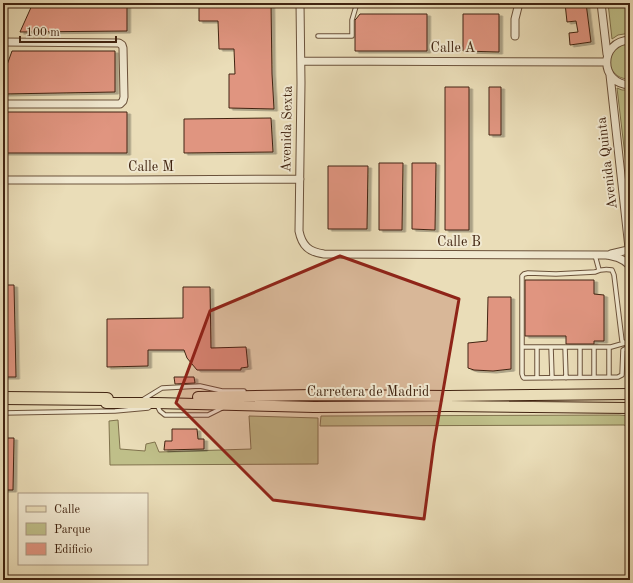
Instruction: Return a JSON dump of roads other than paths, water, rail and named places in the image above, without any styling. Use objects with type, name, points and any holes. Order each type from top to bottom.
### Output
[{"type":"highway","points":[[5,399],[107,401]]},
{"type":"main road","name":"Carretera de Madrid","points":[[107,401],[315,395],[450,396],[630,394]]},
{"type":"main road","name":"Carretera de Madrid","points":[[107,401],[232,405],[630,408]]},
{"type":"street","name":"Avenida Sexta","points":[[300,3],[301,61],[299,231],[302,241],[312,251]]},
{"type":"street","points":[[601,3],[607,59]]},
{"type":"street","points":[[515,36],[515,19],[519,4]]},
{"type":"street","points":[[607,59],[610,50],[615,45],[625,40],[630,40]]},
{"type":"street","points":[[3,42],[120,43],[123,48],[124,97],[120,104],[3,104]]},
{"type":"street","name":"Calle A","points":[[301,61],[607,59]]},
{"type":"street","name":"Avenida Quinta","points":[[607,59],[629,248],[627,259],[629,265]]},
{"type":"street","points":[[610,75],[619,83],[630,85]]},
{"type":"street","name":"Calle M","points":[[3,180],[300,179]]},
{"type":"street","name":"Calle B","points":[[607,255],[629,248]]},
{"type":"street","name":"Calle B","points":[[312,251],[324,254],[607,255],[623,259],[629,265]]},
{"type":"lane","points":[[318,36],[352,36],[352,20],[357,4],[519,4]]},
{"type":"lane","points":[[595,255],[599,270]]},
{"type":"lane","points":[[625,343],[622,340],[614,275],[612,270],[604,269],[594,272],[556,274],[539,273],[524,274],[522,276],[522,347],[524,378],[618,377],[622,375],[623,350],[630,348]]},
{"type":"lane","points":[[522,347],[611,347],[630,343]]},
{"type":"lane","points":[[537,347],[537,378]]},
{"type":"lane","points":[[551,347],[552,378]]},
{"type":"lane","points":[[565,347],[566,378]]},
{"type":"lane","points":[[580,347],[580,377]]},
{"type":"lane","points":[[594,347],[594,377]]},
{"type":"lane","points":[[609,347],[610,377]]},
{"type":"lane","points":[[144,399],[162,388],[200,386],[222,391],[252,391]]},
{"type":"lane","points":[[259,391],[297,392],[315,395]]},
{"type":"lane","points":[[3,413],[115,411],[148,408],[156,403]]}]
